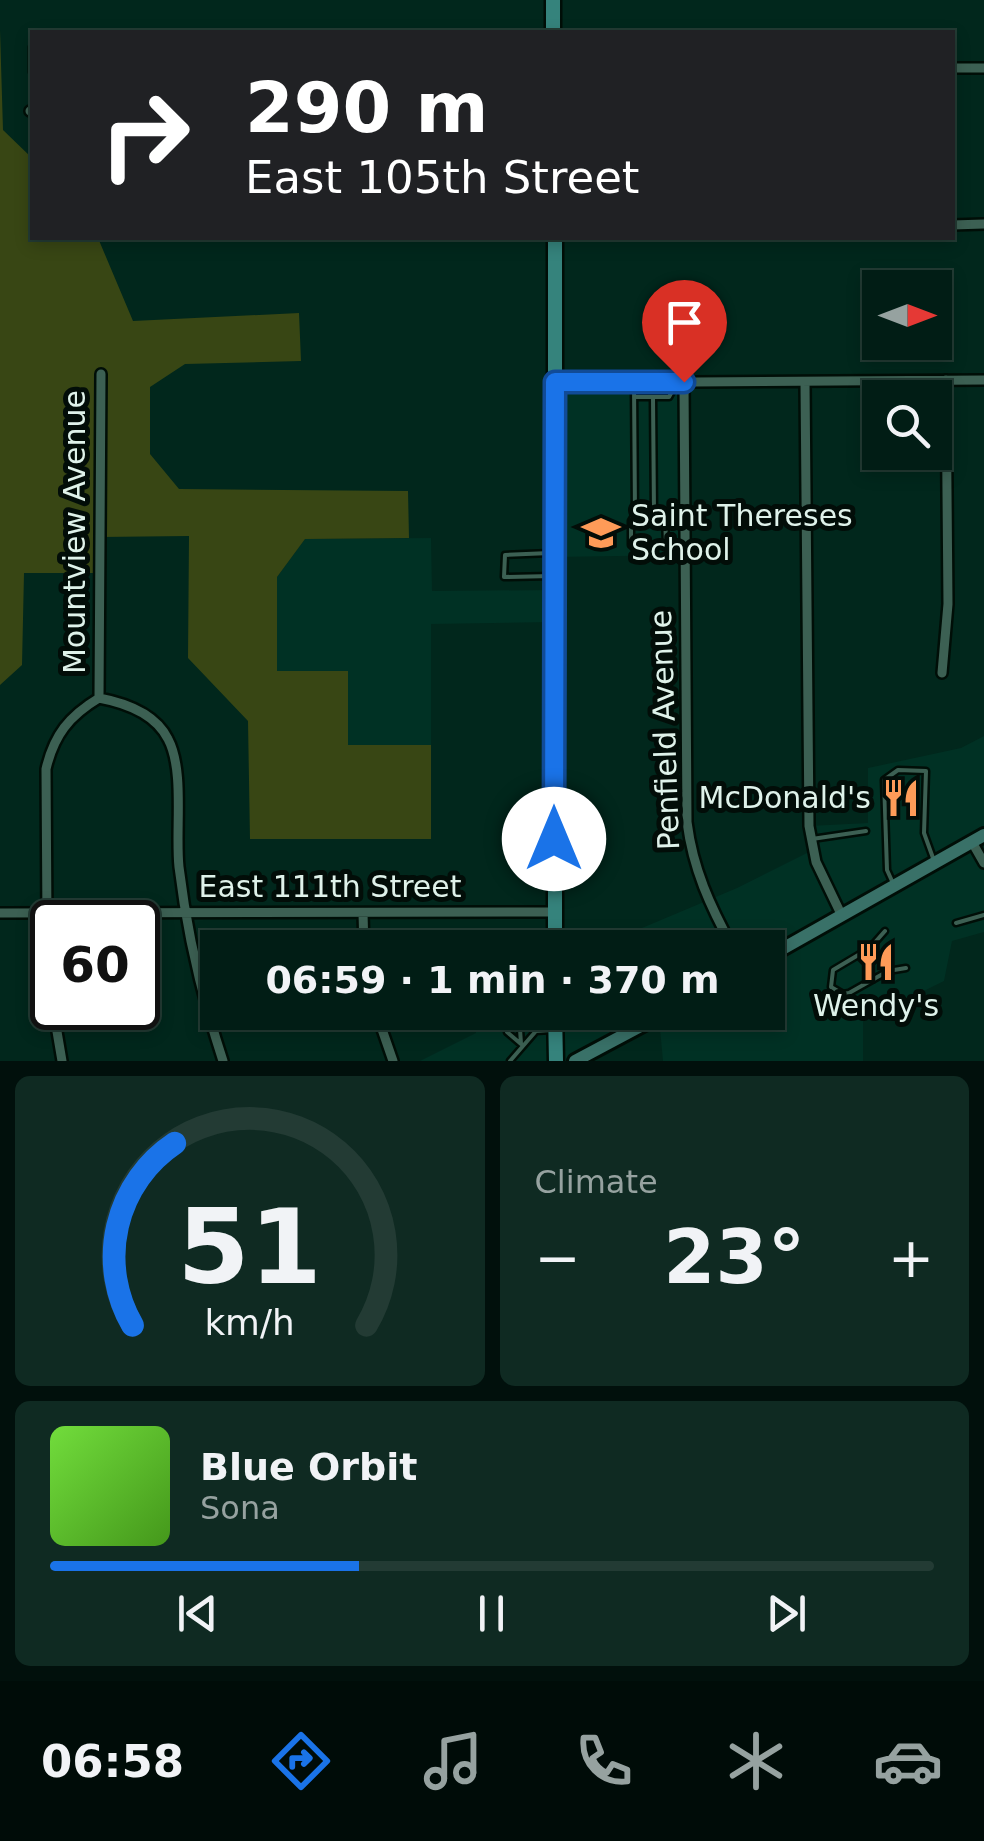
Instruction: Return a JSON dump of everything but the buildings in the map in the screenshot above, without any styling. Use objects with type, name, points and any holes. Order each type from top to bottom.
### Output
[{"type":"main road","points":[[553,0],[553,30]]},
{"type":"main road","points":[[554,930],[555,240]]},
{"type":"main road","points":[[785,948],[978,838]]},
{"type":"main road","points":[[556,1030],[556,1061]]},
{"type":"main road","points":[[575,1061],[633,1030]]},
{"type":"street","points":[[955,68],[984,68]]},
{"type":"street","points":[[955,225],[984,224]]},
{"type":"street","name":"Mountview Avenue","points":[[101,374],[98,698],[137,710],[157,722],[170,741],[176,762],[176,833],[185,913],[193,958],[223,1061]]},
{"type":"street","points":[[952,380],[984,380]]},
{"type":"street","points":[[555,382],[862,381]]},
{"type":"street","name":"Penfield Avenue","points":[[681,382],[687,822],[696,870],[723,930]]},
{"type":"street","points":[[805,382],[812,839],[816,862],[841,914]]},
{"type":"street","points":[[942,673],[948,604],[947,470]]},
{"type":"street","points":[[46,900],[46,770],[51,748],[62,727],[78,710],[98,698]]},
{"type":"street","points":[[978,838],[984,863]]},
{"type":"street","name":"East 111th Street","points":[[160,913],[554,912]]},
{"type":"street","name":"East 111th Street","points":[[0,913],[30,913]]},
{"type":"street","points":[[363,914],[363,930]]},
{"type":"street","points":[[57,1030],[62,1061]]},
{"type":"street","points":[[382,1030],[392,1061]]},
{"type":"lane","points":[[634,382],[631,545],[666,546],[665,514]]},
{"type":"lane","points":[[634,396],[669,398],[681,382]]},
{"type":"lane","points":[[653,397],[654,514]]},
{"type":"lane","points":[[634,514],[685,514]]},
{"type":"lane","points":[[554,552],[504,555],[504,577],[554,576]]},
{"type":"lane","points":[[894,884],[887,870],[884,780],[898,770],[926,771],[924,833],[934,862]]},
{"type":"lane","points":[[812,839],[866,830]]},
{"type":"lane","points":[[956,923],[984,916]]},
{"type":"lane","points":[[885,931],[870,948],[833,970],[832,986],[843,994],[849,993],[888,971],[906,968]]},
{"type":"lane","points":[[520,1030],[522,1046]]},
{"type":"lane","points":[[510,1061],[536,1031],[556,1030]]},
{"type":"lane","points":[[507,1032],[522,1046]]},
{"type":"shaded area","points":[[0,30],[3,130],[30,156],[30,240],[99,240],[133,321],[299,313],[301,361],[185,364],[150,387],[150,454],[179,489],[408,491],[409,538],[305,539],[277,577],[277,671],[348,671],[348,745],[431,745],[431,839],[250,839],[248,721],[188,658],[189,536],[100,537],[100,573],[24,573],[22,665],[0,685]]},
{"type":"shaded area","points":[[555,383],[684,383],[685,555],[554,557]]},
{"type":"shaded area","points":[[431,538],[432,591],[554,590],[554,622],[431,624],[431,745],[348,745],[277,671],[277,577],[305,539]]},
{"type":"shaded area","points":[[984,736],[984,835],[972,842],[984,863],[984,932],[952,941],[944,981],[863,1021],[863,1061],[663,1061],[660,1030],[785,1030],[785,930],[637,930],[737,888],[813,850],[809,826],[868,823],[868,768],[961,748]]},
{"type":"shaded area","points":[[476,1030],[636,1030],[575,1061],[420,1061]]},
{"type":"place","name":"Saint Thereses School","points":[[601,533]]},
{"type":"place","name":"McDonald's","points":[[901,798]]},
{"type":"place","name":"Wendy's","points":[[876,962]]},
{"type":"route","points":[[554,839],[555,382],[684,382]]}]
